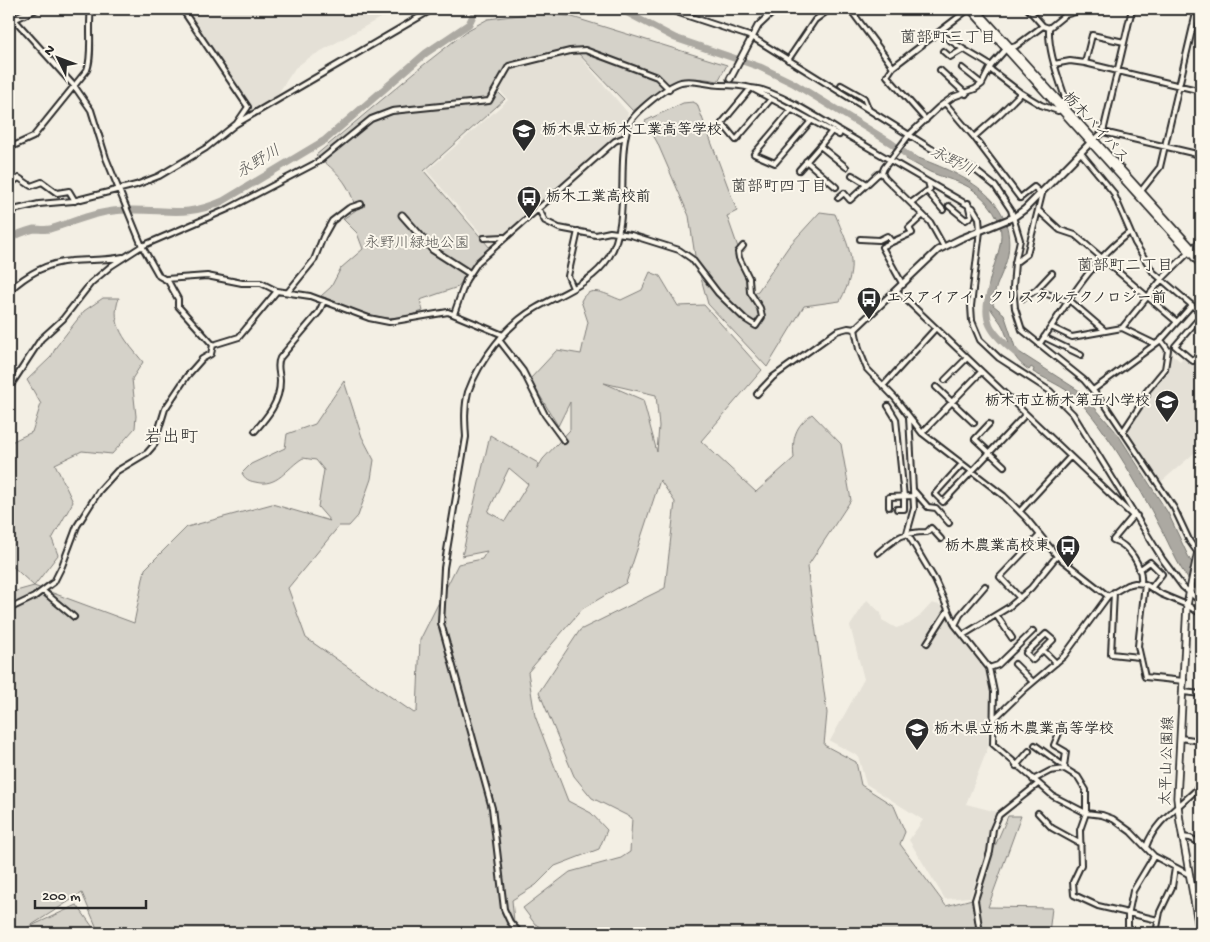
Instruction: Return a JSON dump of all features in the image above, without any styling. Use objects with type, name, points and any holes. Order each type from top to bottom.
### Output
[{"type":"main road","points":[[12,20],[35,9]]},
{"type":"main road","name":"栃木バイパス","points":[[970,9],[1008,48],[1191,250],[1201,258]]},
{"type":"main road","name":"栃木バイパス","points":[[976,9],[1008,48]]},
{"type":"main road","name":"栃木バイパス","points":[[1092,141],[1141,192],[1191,250],[1201,265]]},
{"type":"main road","points":[[1198,556],[1201,538]]},
{"type":"main road","name":"太平山公園線","points":[[1198,556],[1187,604],[1178,806],[1182,838],[1200,933]]},
{"type":"street","points":[[9,148],[34,137],[75,87],[90,64],[89,22],[91,9]]},
{"type":"street","points":[[182,9],[248,107],[236,124]]},
{"type":"street","points":[[9,211],[39,204],[75,201],[118,188],[136,185],[168,172],[206,148],[236,124],[433,9]]},
{"type":"street","points":[[667,9],[751,39],[869,110],[908,137],[957,160],[986,178],[1003,195],[1020,240],[1015,263],[1014,296],[1017,320],[1024,333],[1093,390],[1124,430],[1174,508],[1198,556]]},
{"type":"street","points":[[726,84],[762,22],[776,9]]},
{"type":"street","points":[[788,60],[815,20],[830,9]]},
{"type":"street","points":[[850,9],[893,67]]},
{"type":"street","points":[[926,120],[887,76],[893,67],[970,9]]},
{"type":"street","points":[[1028,9],[1042,26],[1049,28]]},
{"type":"street","points":[[1065,15],[1067,9]]},
{"type":"street","points":[[939,32],[962,50],[991,68],[1021,93],[1041,105],[1058,111],[1063,108],[1066,101],[1048,39],[1049,28],[1065,15],[1085,9]]},
{"type":"street","points":[[855,329],[944,246],[1012,217],[1042,194],[1092,141],[1103,132],[1132,9]]},
{"type":"street","points":[[1141,192],[1159,168],[1197,9]]},
{"type":"street","points":[[12,20],[75,87],[92,110],[118,188],[142,246],[159,276],[166,280],[178,299],[178,306],[213,344]]},
{"type":"street","points":[[838,198],[844,193],[850,200],[878,174],[882,173],[890,159],[908,137],[926,120],[945,103],[966,94],[982,84],[991,68],[1008,48],[1016,46],[1042,26]]},
{"type":"street","points":[[1085,63],[1092,35],[1124,42]]},
{"type":"street","points":[[12,385],[41,339],[58,325],[91,284],[125,256],[142,246],[228,209],[318,162],[377,115],[392,111],[489,101],[506,69],[516,63],[570,51],[585,50],[657,77],[669,89]]},
{"type":"street","points":[[943,50],[950,56],[962,50]]},
{"type":"street","points":[[1054,64],[1070,61],[1085,63],[1201,91]]},
{"type":"street","points":[[962,68],[982,84]]},
{"type":"street","points":[[940,70],[966,94]]},
{"type":"street","points":[[520,933],[510,922],[504,908],[492,808],[448,649],[440,612],[444,568],[466,437],[464,416],[466,401],[473,382],[503,335],[522,316],[590,278],[603,265],[612,252],[618,233],[625,136],[628,126],[633,118],[669,89],[686,82],[726,84],[764,90],[890,159],[973,208],[979,218],[980,231],[971,306],[972,321],[977,334],[992,352],[1050,391],[1073,414],[1163,560],[1201,602]]},
{"type":"street","points":[[841,85],[864,98],[869,110]]},
{"type":"street","points":[[751,88],[839,135],[840,131]]},
{"type":"street","points":[[751,88],[722,124],[736,140],[771,99]]},
{"type":"street","points":[[974,137],[1021,93]]},
{"type":"street","points":[[945,103],[974,137],[1020,198],[1034,187],[1042,194]]},
{"type":"street","points":[[792,109],[754,154],[775,163],[812,120]]},
{"type":"street","points":[[799,170],[832,131]]},
{"type":"street","points":[[1103,132],[1201,155]]},
{"type":"street","points":[[454,314],[469,273],[485,255],[615,141],[625,136]]},
{"type":"street","points":[[820,146],[846,167]]},
{"type":"street","points":[[1081,153],[1112,192],[1130,232],[1153,272],[1201,314],[1175,346],[1193,361],[1201,351]]},
{"type":"street","points":[[806,161],[836,188]]},
{"type":"street","points":[[882,173],[885,178],[912,202],[934,228],[944,246]]},
{"type":"street","points":[[852,175],[867,184]]},
{"type":"street","points":[[9,184],[19,178],[31,186],[42,182],[57,193],[69,191],[75,201]]},
{"type":"street","points":[[912,202],[931,187],[927,181]]},
{"type":"street","points":[[927,191],[943,210]]},
{"type":"street","points":[[1015,263],[1027,254],[1042,194]]},
{"type":"street","points":[[949,206],[966,220],[972,216],[967,203]]},
{"type":"street","points":[[288,292],[314,260],[332,221],[349,208],[361,204]]},
{"type":"street","points":[[538,208],[545,221],[558,228],[596,235],[618,233],[663,244],[685,253],[718,293],[745,319],[756,326],[762,317],[760,308],[750,292],[748,278],[739,258],[738,252],[743,246]]},
{"type":"street","points":[[1038,210],[1060,230],[1075,235],[1177,322]]},
{"type":"street","points":[[402,215],[433,250],[469,273]]},
{"type":"street","points":[[903,285],[882,247],[912,233],[909,228],[923,215]]},
{"type":"street","points":[[573,288],[568,276],[578,231]]},
{"type":"street","points":[[1039,345],[1068,300],[1100,258],[1130,232]]},
{"type":"street","points":[[860,239],[879,240],[887,236],[892,242]]},
{"type":"street","points":[[484,238],[505,237]]},
{"type":"street","points":[[1122,328],[1162,279],[1201,240]]},
{"type":"street","points":[[9,291],[28,276],[51,265],[73,260],[110,260],[125,256]]},
{"type":"street","points":[[1024,298],[1036,290],[1052,273]]},
{"type":"street","points":[[166,280],[207,276],[261,283],[276,290],[302,294],[389,322],[407,321],[434,313],[454,314],[503,335]]},
{"type":"street","points":[[213,344],[239,337],[276,290]]},
{"type":"street","points":[[1036,290],[1068,300],[1104,330]]},
{"type":"street","points":[[897,291],[1070,457],[1135,516]]},
{"type":"street","points":[[255,431],[277,400],[280,380],[278,362],[280,358],[319,312],[324,301]]},
{"type":"street","points":[[1093,390],[1161,340],[1192,305]]},
{"type":"street","points":[[1051,327],[1072,337],[1122,328],[1155,344]]},
{"type":"street","points":[[757,394],[773,377],[838,331],[848,328],[855,329]]},
{"type":"street","points":[[855,329],[863,361],[908,414],[922,434],[972,471],[1020,511],[1057,556],[1108,596]]},
{"type":"street","points":[[883,386],[935,329]]},
{"type":"street","points":[[1044,337],[1081,355]]},
{"type":"street","points":[[499,340],[523,371],[545,415],[564,441]]},
{"type":"street","points":[[1124,430],[1148,395],[1146,392],[1165,370],[1168,350],[1161,340]]},
{"type":"street","points":[[9,609],[43,591],[57,576],[77,526],[99,491],[117,471],[146,453],[154,444],[165,409],[187,376],[202,359],[211,354],[213,344]]},
{"type":"street","points":[[945,380],[966,358]]},
{"type":"street","points":[[922,434],[981,372]]},
{"type":"street","points":[[936,387],[974,423]]},
{"type":"street","points":[[888,406],[896,419],[904,497],[904,509],[897,509]]},
{"type":"street","points":[[896,419],[908,414]]},
{"type":"street","points":[[908,414],[914,496],[912,516],[907,533],[931,574],[955,625],[990,668],[994,682],[993,744],[1016,766],[1053,796],[1086,814],[1102,815],[1113,819],[1154,856],[1190,875]]},
{"type":"street","points":[[962,464],[935,494],[943,502],[1026,415]]},
{"type":"street","points":[[989,424],[975,439],[1004,466]]},
{"type":"street","points":[[1020,511],[1070,457]]},
{"type":"street","points":[[914,491],[928,508],[936,508],[949,523]]},
{"type":"street","points":[[889,507],[889,497],[914,496]]},
{"type":"street","points":[[1135,516],[1112,540],[1121,543],[1130,552],[1139,570],[1143,584],[1138,636],[1139,656],[1144,677],[1184,681]]},
{"type":"street","points":[[878,553],[889,543],[907,533],[927,532],[931,528],[941,539]]},
{"type":"street","points":[[1020,598],[1000,577],[1040,535]]},
{"type":"street","points":[[963,635],[996,616],[1020,598],[1031,588],[1057,556]]},
{"type":"street","points":[[1139,570],[1152,562],[1162,574],[1150,588]]},
{"type":"street","points":[[993,720],[1064,656],[1108,596],[1127,585],[1143,584],[1187,604],[1201,614]]},
{"type":"street","points":[[955,625],[960,615],[985,586]]},
{"type":"street","points":[[43,591],[74,617]]},
{"type":"street","points":[[1114,592],[1111,654],[1139,656]]},
{"type":"street","points":[[927,643],[948,610]]},
{"type":"street","points":[[996,616],[1012,638]]},
{"type":"street","points":[[990,668],[998,665],[1033,631]]},
{"type":"street","points":[[1046,634],[1052,640],[1043,650],[1033,660],[1026,653],[1046,634]]},
{"type":"street","points":[[1043,650],[1056,663]]},
{"type":"street","points":[[1015,664],[1033,682]]},
{"type":"street","points":[[1183,692],[1201,694]]},
{"type":"street","points":[[1059,733],[1054,745],[1066,752],[1065,767]]},
{"type":"street","points":[[1180,738],[1201,741]]},
{"type":"street","points":[[1035,745],[1078,777],[1086,790],[1086,814],[1080,830],[1081,865],[1073,882],[1074,894],[1098,906],[1158,920]]},
{"type":"street","points":[[1016,766],[1029,751]]},
{"type":"street","points":[[1033,780],[1050,771],[1065,767]]},
{"type":"street","points":[[980,933],[975,900],[990,852],[996,822],[999,815],[1038,784]]},
{"type":"street","points":[[1146,847],[1150,834],[1158,824],[1201,785]]},
{"type":"street","points":[[1038,813],[1059,832],[1081,844]]},
{"type":"street","points":[[1182,838],[1190,838],[1201,843]]},
{"type":"street","points":[[1128,933],[1128,914],[1133,891],[1154,856]]},
{"type":"street","points":[[1156,933],[1158,920],[1172,888],[1175,868]]},
{"type":"street","points":[[1195,906],[1201,910]]},
{"type":"shaded area","points":[[184,9],[342,9],[352,12],[357,9],[424,9],[417,12],[380,18],[307,59],[295,68],[273,101],[241,121],[249,106]]},
{"type":"shaded area","name":"栃木県立栃木工業高等学校","points":[[576,52],[628,113],[622,133],[503,235],[483,236],[427,171],[508,100],[498,88],[508,71]]},
{"type":"shaded area","points":[[908,154],[962,177],[992,200],[1002,215],[1008,233],[1008,254],[995,292],[993,305],[1004,314],[1015,347],[1019,352],[1081,392],[1117,433],[1168,513],[1190,560],[1201,573],[1201,593],[1182,570],[1131,474],[1093,418],[1069,392],[1033,372],[1034,369],[1031,367],[1029,370],[1018,361],[1012,351],[1003,327],[990,308],[988,300],[988,287],[1001,241],[1001,230],[997,218],[989,205],[975,191],[968,187],[930,172],[906,159]]},
{"type":"shaded area","name":"栃木市立栃木第五小学校","points":[[1169,352],[1180,361],[1184,357],[1201,374],[1201,411],[1199,414],[1201,415],[1201,451],[1199,449],[1161,482],[1128,431],[1151,389],[1166,373]]},
{"type":"shaded area","name":"栃木県立栃木農業高等学校","points":[[867,600],[881,613],[882,620],[896,628],[909,624],[919,617],[932,603],[943,606],[957,630],[987,669],[992,695],[987,731],[989,745],[966,804],[997,812],[988,847],[970,897],[945,899],[909,840],[923,820],[866,784],[858,756],[830,741],[864,679],[850,626]]},
{"type":"green space","name":"永野川緑地公園","points":[[536,13],[569,16],[727,65],[718,81],[703,79],[680,80],[662,89],[633,111],[576,51],[507,71],[496,90],[505,99],[424,171],[490,248],[472,266],[458,287],[420,300],[423,311],[395,318],[360,312],[321,296],[331,287],[341,268],[363,249],[357,233],[343,219],[356,210],[350,192],[342,179],[316,155],[468,30],[488,19]]},
{"type":"green space","points":[[693,102],[697,104],[737,211],[727,216],[754,293],[758,291],[789,246],[820,212],[835,214],[851,258],[850,277],[840,301],[804,306],[767,367],[708,304],[695,256],[689,216],[657,142],[645,121],[683,103]]},
{"type":"green space","points":[[650,272],[660,276],[678,306],[704,305],[762,370],[701,441],[756,492],[794,458],[794,438],[798,428],[812,414],[841,444],[851,500],[807,567],[827,713],[824,745],[856,762],[861,785],[894,806],[905,832],[900,844],[946,906],[972,899],[1008,816],[1021,816],[988,907],[1052,908],[1049,933],[550,933],[535,924],[523,908],[570,872],[621,858],[630,852],[632,818],[592,798],[574,776],[539,692],[580,630],[665,588],[675,502],[660,480],[626,583],[582,609],[528,672],[535,716],[568,801],[591,813],[607,830],[599,849],[555,866],[536,885],[512,900],[515,933],[99,933],[82,893],[27,928],[77,905],[97,933],[9,933],[9,593],[34,586],[134,623],[145,569],[187,527],[272,504],[330,521],[318,507],[324,470],[316,460],[303,458],[276,480],[270,482],[251,481],[242,473],[251,464],[285,448],[287,434],[315,424],[344,381],[362,437],[374,460],[371,479],[358,516],[349,526],[339,526],[288,588],[306,638],[414,713],[417,711],[420,640],[458,564],[482,559],[487,551],[462,556],[490,435],[538,463],[537,469],[543,459],[570,430],[570,402],[558,426],[530,379],[557,350],[581,354],[588,322],[581,301],[584,296],[593,291],[621,300],[642,290]],"holes":[[[604,383],[656,395],[659,426],[657,452],[643,400]],[[509,468],[528,484],[505,521],[488,512]]]},
{"type":"green space","points":[[103,298],[119,298],[116,317],[121,333],[143,362],[132,379],[136,416],[135,428],[112,454],[82,451],[55,464],[73,502],[52,539],[58,555],[34,586],[9,563],[9,443],[32,432],[41,404],[27,380],[51,357],[56,347],[84,311]]},
{"type":"waterway","name":"永野川","points":[[9,239],[34,229],[50,229],[117,210],[176,212],[198,209],[223,201],[325,140],[426,53],[469,24],[476,9]]},
{"type":"waterway","name":"永野川","points":[[620,9],[675,38],[760,67],[793,83],[891,143],[914,160]]},
{"type":"waterway","name":"永野川","points":[[992,287],[988,298],[987,317],[994,332],[1016,353]]},
{"type":"place","name":"栃木県立栃木工業高等学校","points":[[524,152]]},
{"type":"place","name":"栃木工業高校前","points":[[529,219]]},
{"type":"place","name":"エスアイアイ・クリスタルテクノロジー前","points":[[869,320]]},
{"type":"place","name":"栃木市立栃木第五小学校","points":[[1167,423]]},
{"type":"place","name":"栃木農業高校東","points":[[1068,568]]},
{"type":"place","name":"栃木県立栃木農業高等学校","points":[[917,751]]},
{"type":"district","name":"薗部町三丁目","points":[[948,39]]},
{"type":"district","name":"薗部町四丁目","points":[[779,188]]},
{"type":"district","name":"薗部町二丁目","points":[[1125,267]]},
{"type":"district","name":"岩出町","points":[[171,438]]}]
